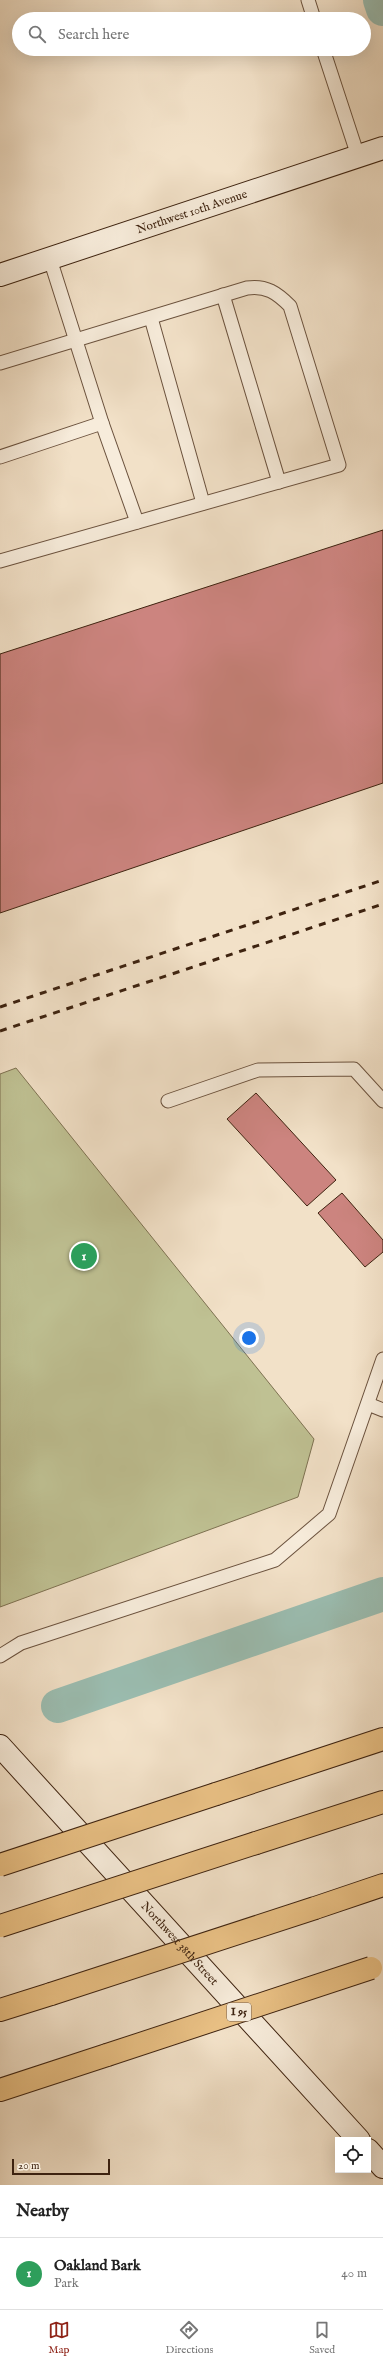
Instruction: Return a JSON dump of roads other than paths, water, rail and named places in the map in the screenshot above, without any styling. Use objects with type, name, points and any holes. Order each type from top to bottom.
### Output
[{"type":"highway","points":[[0,1865],[383,1739]]},
{"type":"highway","points":[[0,1926],[383,1802]]},
{"type":"highway","points":[[0,2010],[383,1885]]},
{"type":"highway","name":"I 95","points":[[0,2090],[377,1966]]},
{"type":"street","name":"Northwest 10th Avenue","points":[[0,275],[383,148]]},
{"type":"street","name":"Northwest 38th Street","points":[[0,1746],[356,2137]]},
{"type":"street","points":[[371,2153],[383,2167]]},
{"type":"lane","points":[[308,0],[312,12]]},
{"type":"lane","points":[[325,56],[358,156]]},
{"type":"lane","points":[[50,258],[102,423],[137,522]]},
{"type":"lane","points":[[0,363],[223,295],[259,286],[276,292],[290,306],[339,465],[0,561]]},
{"type":"lane","points":[[223,295],[279,482]]},
{"type":"lane","points":[[151,318],[203,503]]},
{"type":"lane","points":[[0,457],[102,423]]},
{"type":"lane","points":[[168,1101],[258,1070],[354,1069],[383,1101]]},
{"type":"lane","points":[[0,1656],[22,1644],[274,1560],[329,1514],[383,1359]]},
{"type":"lane","points":[[368,1404],[383,1410]]},
{"type":"waterway","points":[[380,0],[383,9]]},
{"type":"waterway","points":[[58,1706],[383,1594]]},
{"type":"railway","points":[[0,1007],[383,880]]},
{"type":"railway","points":[[0,1031],[383,904]]},
{"type":"place","name":"Oakland Bark","points":[[84,1256]]}]
